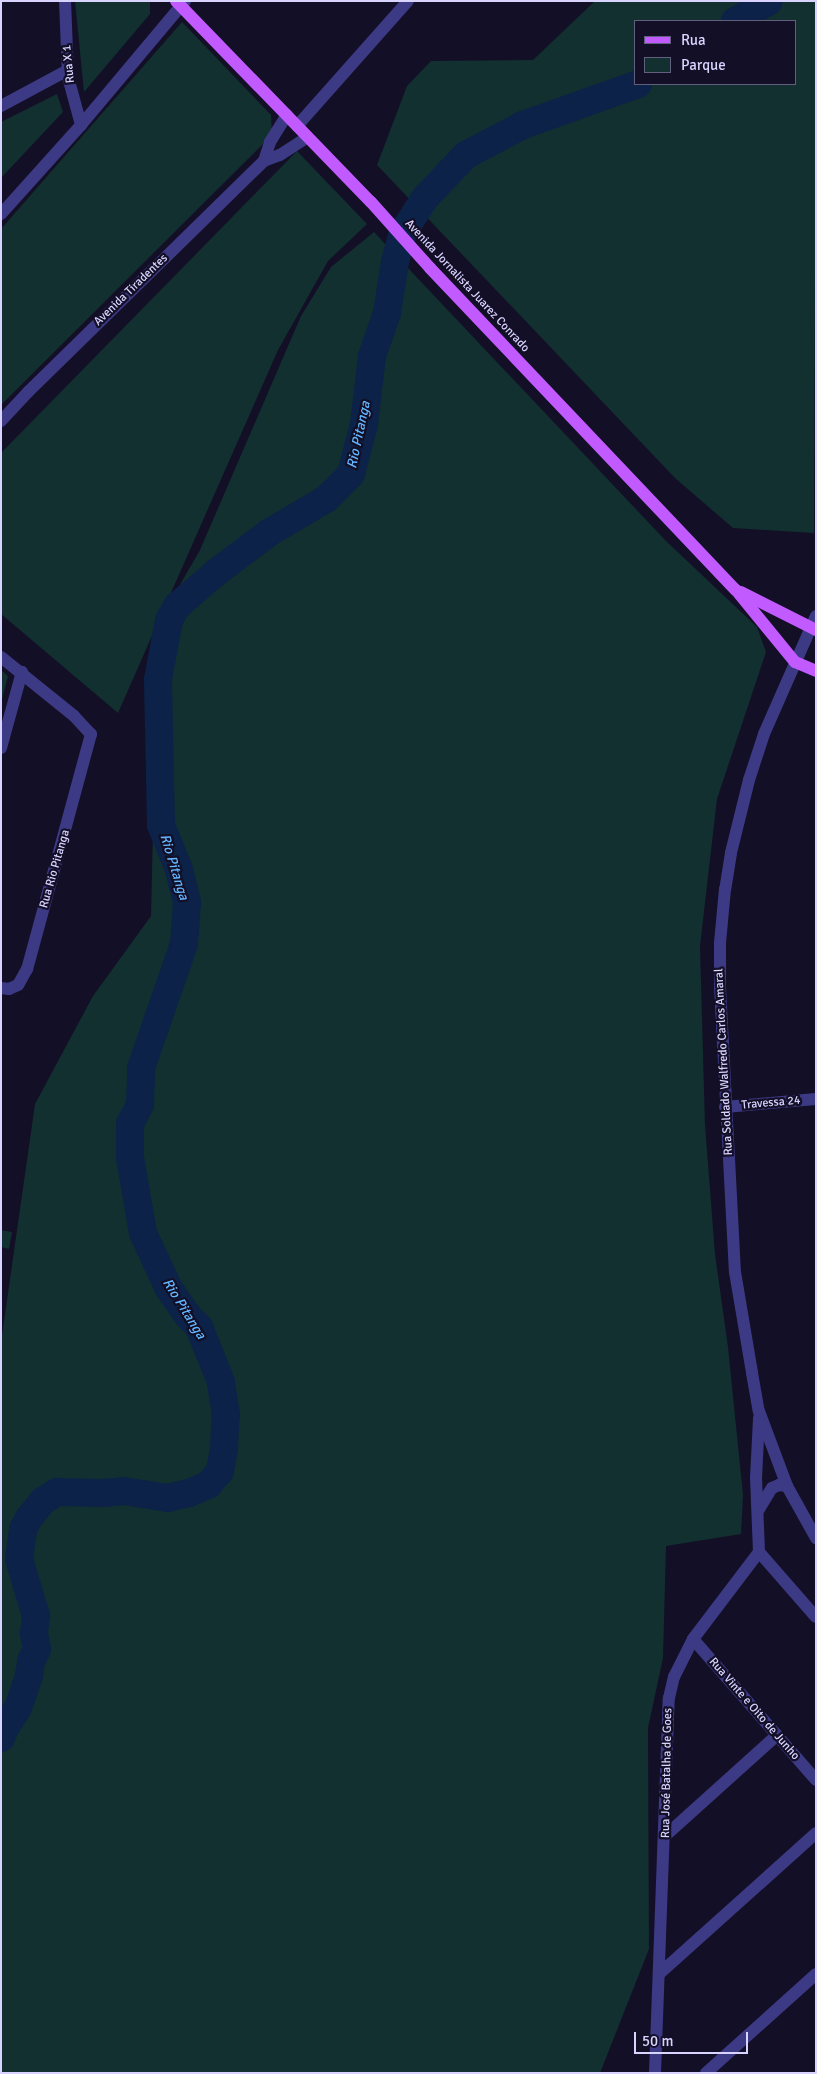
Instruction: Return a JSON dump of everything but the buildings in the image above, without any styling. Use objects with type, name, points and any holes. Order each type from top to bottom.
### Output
[{"type":"main road","name":"Avenida Jornalista Juarez Conrado","points":[[181,3],[736,590],[795,662]]},
{"type":"main road","name":"Avenida Jornalista Juarez Conrado","points":[[736,590],[814,625]]},
{"type":"main road","points":[[795,662],[816,671]]},
{"type":"street","name":"Rua X 1","points":[[65,1],[68,70],[81,125]]},
{"type":"street","points":[[297,126],[408,1]]},
{"type":"street","points":[[1,214],[81,125],[181,3]]},
{"type":"street","points":[[1,106],[68,70]]},
{"type":"street","name":"Avenida Tiradentes","points":[[264,161],[270,142],[287,115]]},
{"type":"street","name":"Avenida Tiradentes","points":[[1,421],[28,392],[264,161],[280,155],[308,137]]},
{"type":"street","name":"Rua Soldado Walfredo Carlos Amaral","points":[[759,1411],[736,1272],[720,1012],[720,943],[732,853],[749,780],[764,734],[795,662],[814,625]]},
{"type":"street","points":[[1,657],[22,672],[1,748]]},
{"type":"street","name":"Rua Rio Pitanga","points":[[1,988],[9,989],[18,985],[27,969],[91,734],[81,721],[22,672]]},
{"type":"street","name":"Travessa 24","points":[[725,1107],[816,1099]]},
{"type":"street","points":[[759,1411],[787,1486],[816,1538]]},
{"type":"street","points":[[759,1411],[756,1478],[759,1552],[816,1617]]},
{"type":"street","points":[[757,1513],[772,1488],[779,1485],[787,1486]]},
{"type":"street","name":"Rua José Batalha de Goes","points":[[655,2073],[669,1698],[674,1677],[693,1639],[759,1552]]},
{"type":"street","name":"Rua Vinte e Oito de Junho","points":[[693,1639],[816,1780]]},
{"type":"street","points":[[665,1836],[777,1735]]},
{"type":"street","points":[[659,1974],[816,1833]]},
{"type":"street","points":[[706,2073],[816,1974]]},
{"type":"green space","points":[[75,1],[150,1],[150,14],[84,92]]},
{"type":"green space","points":[[595,1],[816,1],[814,533],[733,528],[675,478],[377,165],[407,86],[431,61],[533,60]]},
{"type":"green space","points":[[182,22],[271,115],[272,135],[1,405],[1,229]]},
{"type":"green space","points":[[57,94],[63,112],[1,178],[1,122]]},
{"type":"green space","points":[[297,151],[367,224],[328,261],[278,350],[118,713],[1,614],[1,453]]},
{"type":"green space","points":[[374,232],[666,541],[757,627],[766,652],[717,799],[700,946],[705,1125],[715,1254],[728,1347],[743,1495],[741,1534],[666,1546],[663,1658],[648,1728],[649,1949],[600,2073],[1,2073],[1,1342],[35,1104],[93,996],[151,916],[153,830],[148,723],[159,621],[200,550],[301,316],[331,267]]},
{"type":"green space","points":[[1,670],[8,676],[1,703]]},
{"type":"green space","points":[[1,1230],[12,1232],[9,1249],[1,1247]]},
{"type":"waterway","name":"Rio Pitanga","points":[[737,20],[769,1]]},
{"type":"waterway","name":"Rio Pitanga","points":[[1,1738],[18,1708],[29,1676],[31,1661],[37,1649],[34,1633],[36,1616],[19,1559],[23,1529],[29,1518],[43,1501],[57,1492],[103,1493],[124,1491],[167,1498],[189,1493],[208,1485],[220,1471],[224,1448],[226,1415],[221,1382],[199,1327],[188,1316],[169,1289],[143,1233],[130,1158],[130,1124],[140,1104],[141,1068],[184,944],[187,902],[178,867],[161,825],[158,679],[169,620],[177,606],[218,571],[270,532],[326,499],[351,474],[364,424],[372,356],[387,313],[395,262],[403,232],[425,198],[466,155],[523,125],[635,85]]}]
